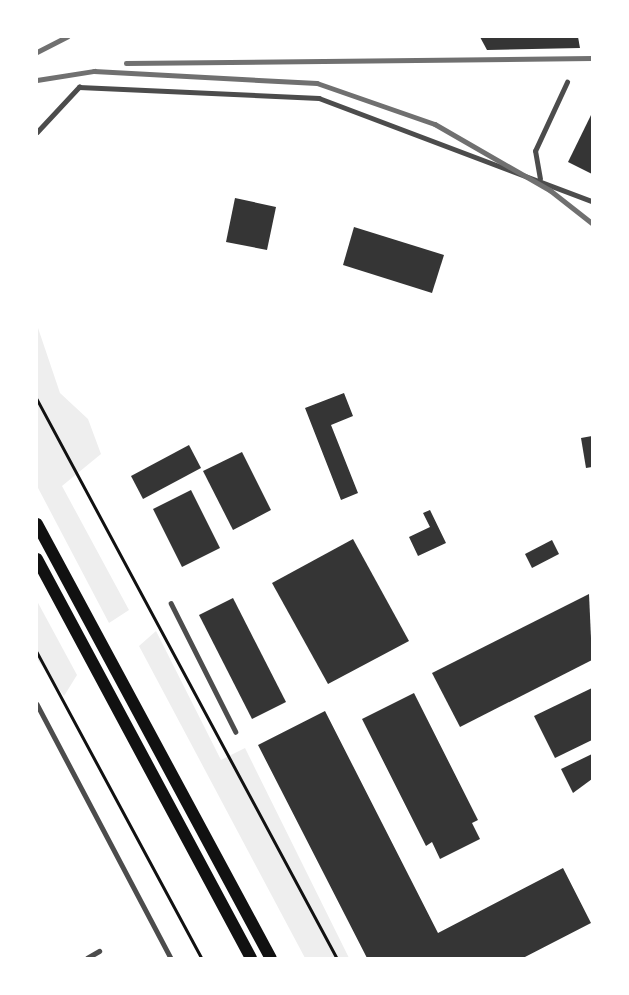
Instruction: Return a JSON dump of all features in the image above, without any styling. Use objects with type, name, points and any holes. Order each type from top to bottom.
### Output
[{"type":"main road","points":[[37,524],[271,958]]},
{"type":"main road","points":[[37,559],[251,958]]},
{"type":"lane","points":[[540,180],[535,151],[566,82]]},
{"type":"lane","points":[[37,132],[79,87],[319,98],[592,201]]},
{"type":"lane","points":[[171,603],[236,732]]},
{"type":"lane","points":[[37,705],[171,958]]},
{"type":"lane","points":[[87,958],[99,951]]},
{"type":"path","points":[[37,398],[337,958]]},
{"type":"path","points":[[37,652],[202,958]]},
{"type":"shaded area","points":[[37,325],[60,393],[88,419],[101,454],[62,486],[129,610],[109,623],[37,486]]},
{"type":"shaded area","points":[[37,601],[77,675],[64,696],[37,659]]},
{"type":"shaded area","points":[[156,631],[221,760],[245,748],[349,958],[305,958],[139,646]]},
{"type":"building","points":[[480,37],[578,37],[580,48],[487,50]]},
{"type":"building","points":[[592,113],[592,174],[568,162]]},
{"type":"building","points":[[235,198],[276,207],[267,250],[226,242]]},
{"type":"building","points":[[354,227],[444,255],[432,293],[343,265]]},
{"type":"building","points":[[344,393],[353,416],[331,425],[358,493],[341,500],[305,408]]},
{"type":"building","points":[[592,436],[592,467],[586,468],[581,438]]},
{"type":"building","points":[[189,445],[201,468],[143,499],[131,476]]},
{"type":"building","points":[[242,452],[271,510],[233,530],[203,471]]},
{"type":"building","points":[[191,490],[220,548],[182,567],[153,509]]},
{"type":"building","points":[[430,510],[446,543],[418,556],[409,537],[430,527],[423,513]]},
{"type":"building","points":[[353,539],[409,641],[328,684],[272,583]]},
{"type":"building","points":[[552,540],[559,554],[532,568],[525,554]]},
{"type":"building","points":[[589,594],[592,660],[460,727],[432,673]]},
{"type":"building","points":[[233,598],[286,702],[252,719],[199,615]]},
{"type":"building","points":[[592,688],[592,740],[555,758],[534,716]]},
{"type":"building","points":[[414,693],[478,820],[472,823],[480,839],[440,859],[432,842],[426,846],[362,719]]},
{"type":"building","points":[[325,711],[438,933],[563,868],[591,923],[523,958],[367,958],[258,745]]},
{"type":"building","points":[[592,754],[592,779],[573,793],[561,769]]},
{"type":"railway","points":[[37,52],[67,37]]},
{"type":"railway","points":[[126,63],[592,58]]},
{"type":"railway","points":[[37,80],[94,71],[317,83],[435,124],[550,190],[592,223]]}]
